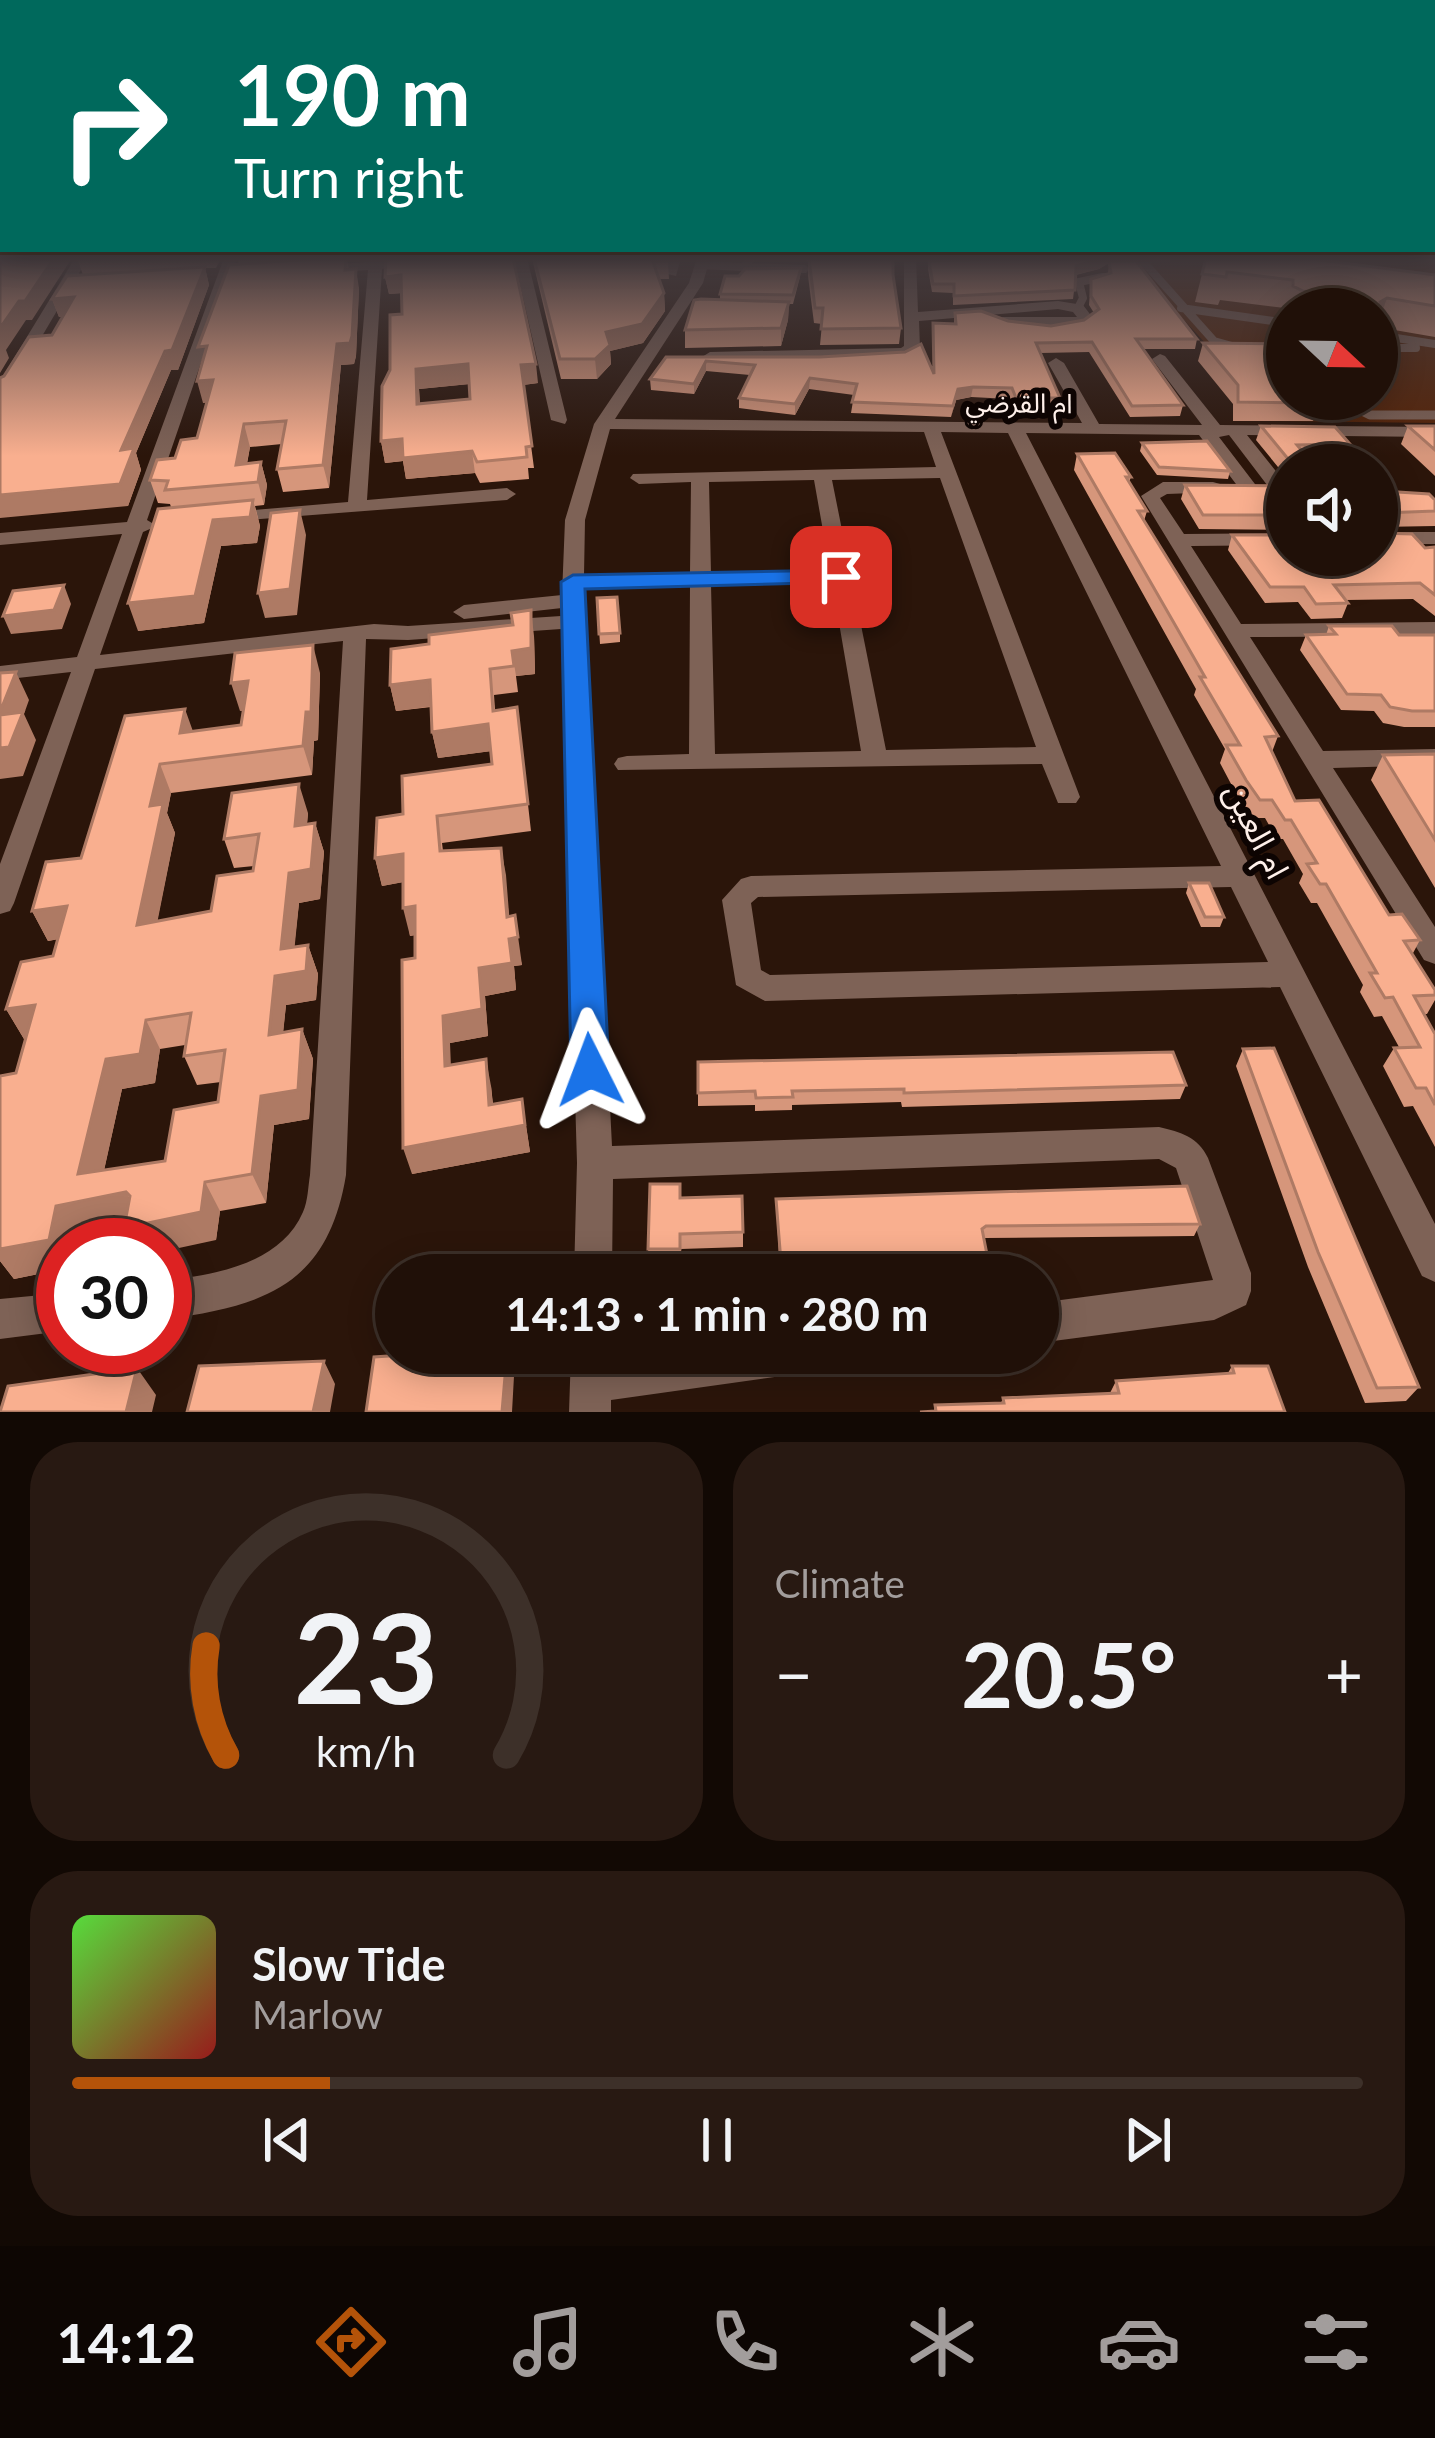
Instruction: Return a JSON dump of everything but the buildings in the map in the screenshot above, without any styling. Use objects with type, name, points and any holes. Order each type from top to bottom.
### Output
[{"type":"street","points":[[0,394],[42,324]]},
{"type":"street","points":[[0,903],[207,324]]},
{"type":"street","points":[[357,506],[371,324]]},
{"type":"street","points":[[536,324],[560,420]]},
{"type":"street","points":[[593,1254],[595,1163],[572,601],[575,520],[602,424],[659,358],[679,324]]},
{"type":"street","points":[[694,357],[890,356],[912,348],[913,324]]},
{"type":"street","points":[[1160,359],[1220,432],[1266,474]]},
{"type":"street","points":[[1056,363],[1094,430]]},
{"type":"street","name":"ام القرضي","points":[[602,424],[1435,433]]},
{"type":"street","points":[[931,428],[1066,797]]},
{"type":"street","name":"ام العين","points":[[1015,429],[1435,1263]]},
{"type":"street","points":[[1220,432],[1249,488]]},
{"type":"street","points":[[639,478],[946,472]]},
{"type":"street","points":[[822,474],[875,758]]},
{"type":"street","points":[[700,476],[702,762]]},
{"type":"street","points":[[1266,489],[1153,491],[1151,499],[1435,952]]},
{"type":"street","points":[[200,521],[507,494]]},
{"type":"street","points":[[0,539],[178,523]]},
{"type":"street","points":[[1398,538],[1435,538]]},
{"type":"street","points":[[1174,540],[1266,539]]},
{"type":"street","points":[[0,673],[364,632],[408,633],[702,579],[841,577]]},
{"type":"street","points":[[1231,631],[1435,629]]},
{"type":"street","points":[[192,1295],[254,1282],[290,1258],[318,1220],[328,1175],[364,632]]},
{"type":"street","points":[[627,764],[1050,755]]},
{"type":"street","points":[[1315,760],[1435,757]]},
{"type":"street","points":[[1242,877],[751,886],[736,900],[746,976],[765,988],[1290,974]]},
{"type":"street","points":[[595,1163],[1159,1143],[1178,1147],[1190,1158],[1232,1273],[1232,1291],[1214,1300],[1059,1320]]},
{"type":"street","points":[[0,1319],[36,1315]]},
{"type":"street","points":[[591,1382],[649,1374]]},
{"type":"lane","points":[[1198,324],[1218,343],[1250,347]]},
{"type":"lane","points":[[1398,339],[1435,346]]},
{"type":"lane","points":[[1398,347],[1435,346]]},
{"type":"lane","points":[[1398,415],[1435,416]]},
{"type":"shaded area","points":[[1188,324],[1266,324],[1266,409]]},
{"type":"shaded area","points":[[1398,324],[1435,324],[1435,423],[1276,420],[1398,420]]},
{"type":"route","points":[[590,1070],[573,582],[841,577]]}]
